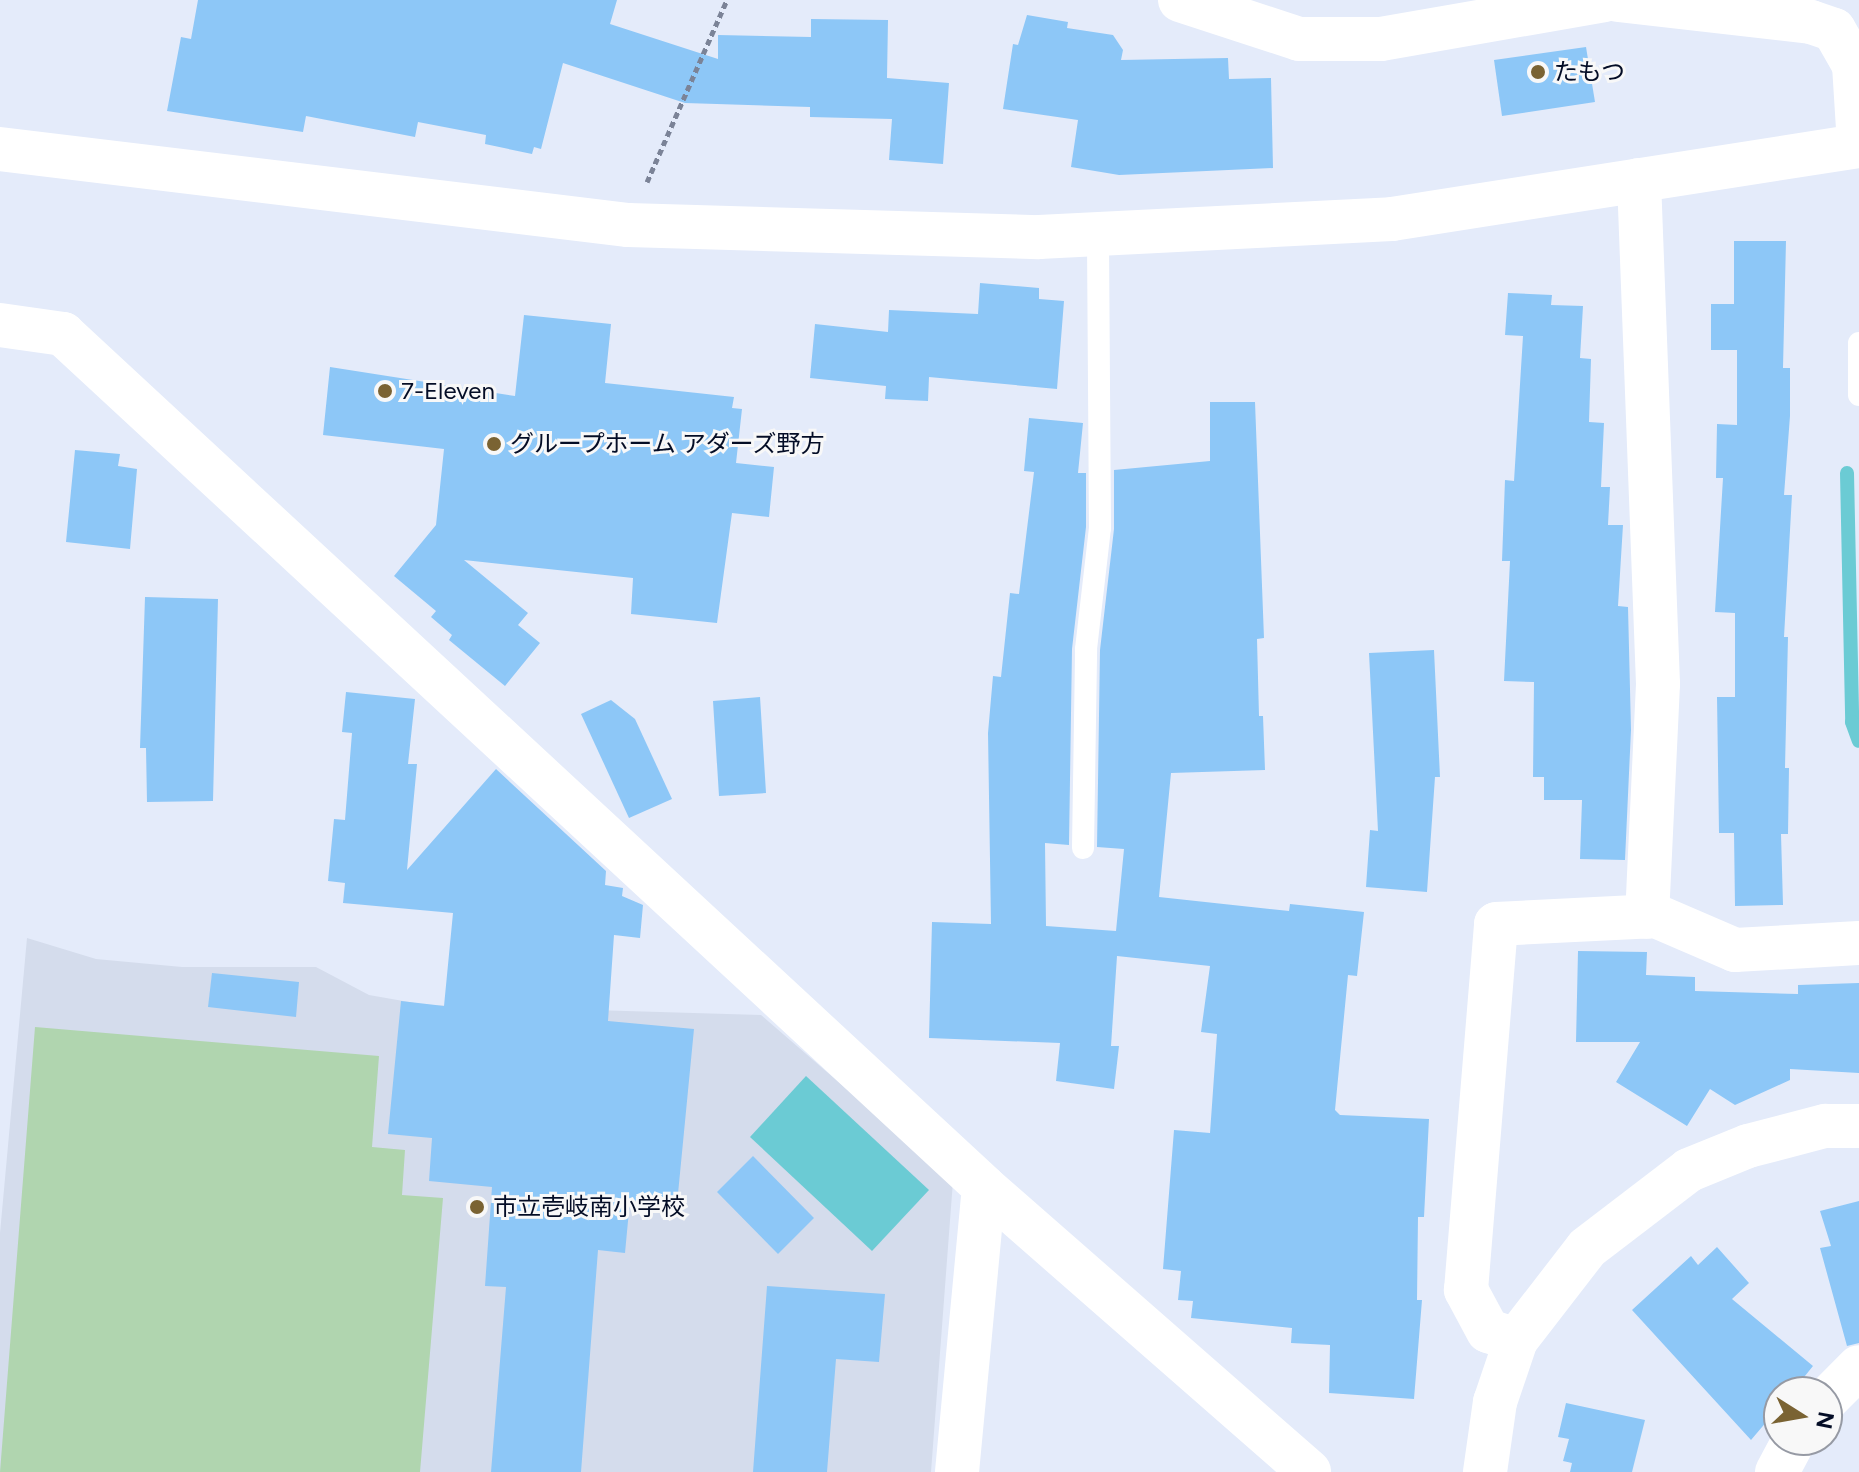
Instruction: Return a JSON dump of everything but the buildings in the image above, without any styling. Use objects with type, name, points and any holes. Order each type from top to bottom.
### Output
[{"type":"street","points":[[1180,0],[1299,39],[1381,39],[1498,10],[1605,0]]},
{"type":"street","points":[[0,149],[628,225],[1039,237],[1392,219],[1859,145],[1854,65],[1834,30],[1811,22],[1618,0]]},
{"type":"street","points":[[1639,180],[1658,684],[1647,917]]},
{"type":"street","points":[[0,325],[63,334],[984,1187],[1309,1472]]},
{"type":"street","points":[[1516,1340],[1488,1331],[1466,1290],[1496,924],[1647,917],[1735,950],[1859,943]]},
{"type":"street","points":[[1485,1472],[1495,1402],[1516,1340],[1587,1248],[1689,1170],[1748,1146],[1825,1126],[1859,1126]]},
{"type":"street","points":[[957,1472],[984,1187]]},
{"type":"street","points":[[1843,1383],[1859,1367]]},
{"type":"lane","points":[[1083,848],[1086,649],[1100,528],[1098,233]]},
{"type":"lane","points":[[1859,343],[1859,395]]},
{"type":"path","points":[[628,225],[727,0]]},
{"type":"shaded area","name":"市立壱岐南小学校","points":[[27,938],[96,959],[182,967],[316,967],[369,995],[426,1005],[761,1015],[953,1181],[931,1472],[0,1472],[0,1233]]},
{"type":"green space","points":[[35,1027],[379,1056],[372,1147],[405,1150],[402,1195],[443,1198],[420,1472],[0,1472]]},
{"type":"water","points":[[806,1076],[929,1190],[872,1251],[750,1137]]},
{"type":"waterway","points":[[1847,473],[1852,722],[1859,741]]},
{"type":"place","name":"たもつ","points":[[1538,72]]},
{"type":"place","name":"7-Eleven","points":[[385,391]]},
{"type":"place","name":"グループホーム アダーズ野方","points":[[494,444]]},
{"type":"place","name":"市立壱岐南小学校","points":[[477,1207]]}]
